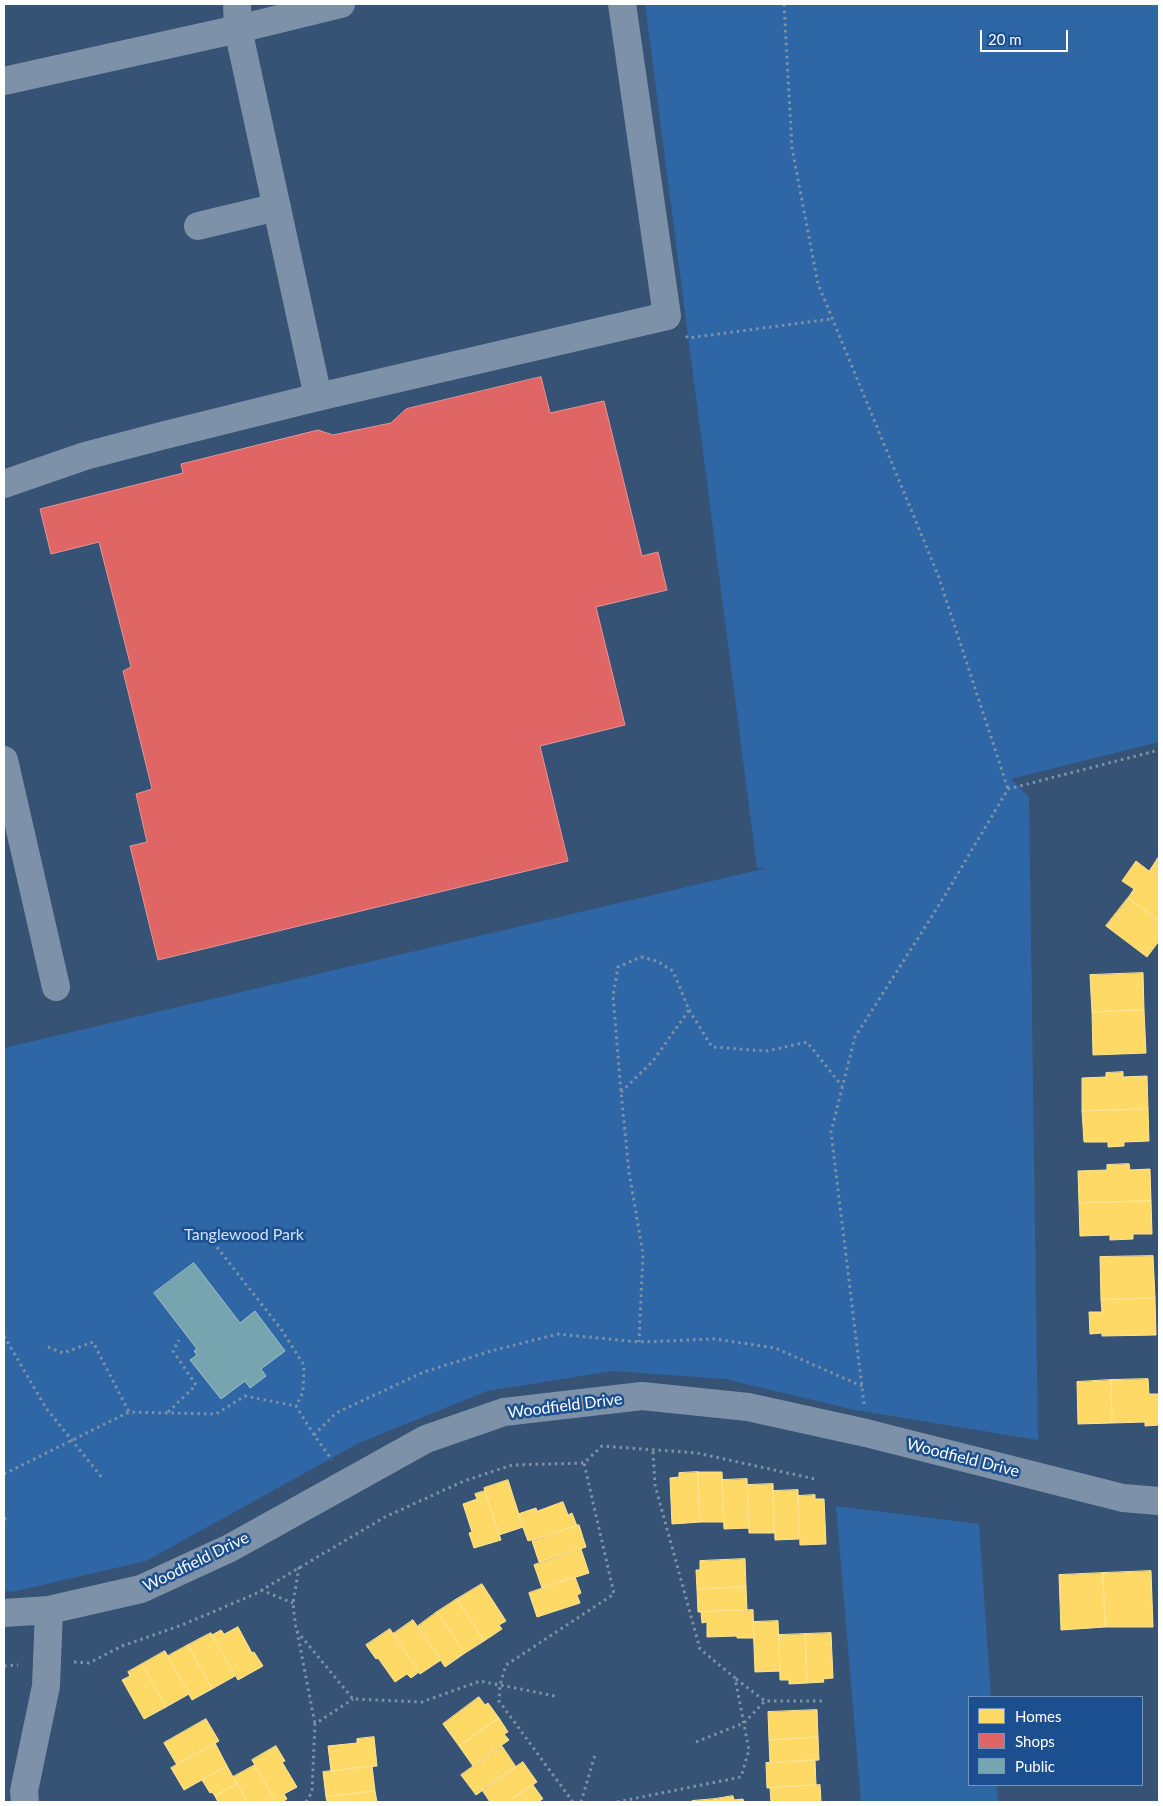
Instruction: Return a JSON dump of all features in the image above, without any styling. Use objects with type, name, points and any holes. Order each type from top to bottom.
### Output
[{"type":"street","points":[[4,81],[237,16],[341,4]]},
{"type":"street","points":[[4,484],[85,456],[318,397],[667,316],[622,4]]},
{"type":"street","points":[[237,16],[318,397]]},
{"type":"street","points":[[198,226],[277,207]]},
{"type":"street","points":[[4,760],[56,988]]},
{"type":"street","name":"Woodfield Drive","points":[[4,1613],[49,1610],[141,1589],[230,1548],[426,1439],[504,1412],[642,1396],[748,1408],[866,1434],[1123,1498],[1159,1502]]},
{"type":"street","points":[[25,1802],[24,1791],[46,1686],[49,1610]]},
{"type":"path","points":[[784,4],[792,148],[818,284],[938,575],[1008,789]]},
{"type":"path","points":[[667,316],[688,338],[831,319]]},
{"type":"path","points":[[866,1434],[831,1132],[855,1037],[941,902],[1008,789],[1159,750]]},
{"type":"path","points":[[639,1342],[643,1254],[629,1172],[621,1092],[613,996],[618,967],[641,957],[656,961],[673,971],[689,1010],[712,1047],[767,1052],[807,1042],[842,1087]]},
{"type":"path","points":[[621,1092],[653,1061],[689,1010]]},
{"type":"path","points":[[209,1237],[281,1329],[304,1365],[303,1392],[296,1406]]},
{"type":"path","points":[[314,1435],[336,1413],[424,1372],[491,1351],[558,1334],[639,1342],[715,1339],[775,1348],[862,1387]]},
{"type":"path","points":[[4,1336],[46,1408],[103,1479]]},
{"type":"path","points":[[168,1412],[196,1385],[173,1351],[179,1340]]},
{"type":"path","points":[[48,1347],[63,1352],[93,1342],[129,1412]]},
{"type":"path","points":[[4,1474],[129,1412],[216,1414],[245,1396],[296,1406],[314,1435],[349,1482]]},
{"type":"path","points":[[4,1666],[47,1662],[88,1663],[122,1646],[182,1626],[261,1590],[385,1517],[464,1481],[512,1465],[584,1464],[602,1446],[697,1454],[815,1479]]},
{"type":"path","points":[[653,1451],[655,1484],[700,1649],[765,1701],[824,1701]]},
{"type":"path","points":[[573,1802],[499,1701],[500,1685],[506,1665],[614,1594],[584,1464]]},
{"type":"path","points":[[4,1518],[8,1520]]},
{"type":"path","points":[[299,1567],[293,1603],[296,1630],[315,1724],[312,1792],[306,1802]]},
{"type":"path","points":[[261,1590],[293,1603]]},
{"type":"path","points":[[296,1630],[353,1699]]},
{"type":"path","points":[[617,1802],[741,1777],[749,1750],[735,1678]]},
{"type":"path","points":[[315,1724],[353,1699],[422,1702],[480,1681],[556,1696]]},
{"type":"path","points":[[696,1742],[744,1723],[765,1701]]},
{"type":"path","points":[[581,1802],[595,1755]]},
{"type":"green space","name":"Tanglewood Park","points":[[645,4],[1159,4],[1159,742],[1011,779],[1029,797],[1038,1440],[855,1410],[725,1379],[613,1371],[487,1391],[359,1443],[146,1561],[12,1592],[4,1591],[4,1048],[767,868],[757,868]]},
{"type":"green space","points":[[836,1506],[979,1524],[991,1696],[968,1696],[968,1786],[997,1786],[998,1802],[861,1802]]},
{"type":"building: Homes","points":[[1158,858],[1159,921],[1128,898],[1134,889],[1122,881],[1136,861],[1149,871]]},
{"type":"building: Homes","points":[[1128,898],[1159,921],[1159,941],[1147,957],[1106,926]]},
{"type":"building: Homes","points":[[1143,973],[1144,1010],[1092,1012],[1090,975]]},
{"type":"building: Homes","points":[[1144,1010],[1146,1053],[1093,1055],[1092,1012]]},
{"type":"building: Homes","points":[[1123,1072],[1123,1077],[1147,1076],[1148,1109],[1082,1111],[1082,1078],[1106,1077],[1106,1073]]},
{"type":"building: Homes","points":[[1148,1109],[1149,1141],[1124,1142],[1124,1146],[1108,1147],[1108,1142],[1084,1142],[1082,1111]]},
{"type":"building: Homes","points":[[1129,1164],[1130,1170],[1150,1169],[1151,1201],[1079,1203],[1078,1171],[1107,1170],[1107,1165]]},
{"type":"building: Homes","points":[[1151,1201],[1152,1234],[1133,1234],[1133,1239],[1110,1240],[1110,1235],[1080,1236],[1079,1203]]},
{"type":"building: Homes","points":[[1153,1256],[1155,1298],[1101,1300],[1100,1257]]},
{"type":"building: Homes","points":[[1155,1298],[1156,1335],[1102,1336],[1102,1333],[1090,1334],[1089,1312],[1102,1312],[1101,1300]]},
{"type":"building: Homes","points":[[1148,1379],[1149,1394],[1159,1394],[1159,1425],[1145,1426],[1145,1422],[1112,1423],[1111,1380]]},
{"type":"building: Homes","points":[[1111,1380],[1112,1423],[1078,1424],[1077,1382]]},
{"type":"building: Homes","points":[[698,1472],[722,1472],[724,1522],[700,1522]]},
{"type":"building: Homes","points":[[698,1472],[700,1522],[672,1524],[670,1478],[679,1477],[679,1473]]},
{"type":"building: Homes","points":[[747,1479],[749,1528],[724,1529],[722,1480]]},
{"type":"building: Homes","points":[[508,1480],[523,1527],[499,1535],[484,1488]]},
{"type":"building: Homes","points":[[773,1484],[774,1533],[749,1533],[747,1485]]},
{"type":"building: Homes","points":[[798,1490],[799,1539],[775,1540],[773,1491]]},
{"type":"building: Homes","points":[[485,1491],[501,1540],[474,1548],[469,1533],[472,1532],[463,1504],[477,1499],[475,1494]]},
{"type":"building: Homes","points":[[815,1495],[815,1499],[824,1499],[826,1544],[800,1545],[798,1496]]},
{"type":"building: Homes","points":[[563,1502],[568,1515],[572,1513],[577,1526],[528,1541],[518,1514],[536,1508],[537,1511]]},
{"type":"building: Homes","points":[[579,1525],[586,1547],[539,1562],[532,1541]]},
{"type":"building: Homes","points":[[581,1549],[589,1573],[542,1588],[534,1565]]},
{"type":"building: Homes","points":[[745,1559],[746,1587],[697,1589],[696,1570],[700,1570],[700,1561]]},
{"type":"building: Homes","points":[[1151,1571],[1153,1627],[1105,1627],[1103,1573]]},
{"type":"building: Homes","points":[[1103,1573],[1105,1627],[1061,1630],[1059,1575]]},
{"type":"building: Homes","points":[[575,1577],[581,1593],[577,1595],[580,1603],[537,1617],[529,1593]]},
{"type":"building: Homes","points":[[482,1584],[506,1621],[499,1625],[502,1629],[484,1641],[457,1599]]},
{"type":"building: Homes","points":[[746,1587],[747,1610],[698,1612],[697,1589]]},
{"type":"building: Homes","points":[[457,1599],[484,1641],[465,1653],[437,1612]]},
{"type":"building: Homes","points":[[753,1610],[754,1638],[737,1638],[737,1636],[707,1637],[707,1622],[702,1623],[701,1612]]},
{"type":"building: Homes","points":[[437,1612],[465,1653],[445,1667],[418,1626]]},
{"type":"building: Homes","points":[[413,1620],[441,1660],[420,1674],[393,1634]]},
{"type":"building: Homes","points":[[778,1621],[780,1671],[755,1672],[753,1622]]},
{"type":"building: Homes","points":[[238,1627],[252,1653],[254,1652],[263,1666],[238,1680],[212,1635],[221,1630],[224,1634]]},
{"type":"building: Homes","points":[[390,1629],[419,1672],[411,1678],[407,1674],[395,1682],[366,1645]]},
{"type":"building: Homes","points":[[211,1633],[235,1676],[212,1689],[188,1645]]},
{"type":"building: Homes","points":[[831,1633],[833,1678],[823,1679],[824,1682],[807,1683],[805,1634]]},
{"type":"building: Homes","points":[[805,1634],[807,1683],[789,1684],[789,1680],[780,1680],[779,1635]]},
{"type":"building: Homes","points":[[188,1645],[212,1689],[192,1700],[168,1656]]},
{"type":"building: Homes","points":[[165,1651],[189,1694],[166,1707],[142,1664]]},
{"type":"building: Homes","points":[[142,1664],[166,1707],[144,1719],[122,1680],[130,1676],[128,1672]]},
{"type":"building: Homes","points":[[479,1697],[485,1705],[488,1703],[499,1718],[459,1746],[443,1724]]},
{"type":"building: Homes","points":[[817,1710],[818,1737],[769,1740],[768,1712]]},
{"type":"building: Homes","points":[[499,1718],[508,1732],[504,1734],[509,1740],[473,1766],[459,1746]]},
{"type":"building: Homes","points":[[206,1719],[219,1741],[177,1765],[164,1743]]},
{"type":"building: Homes","points":[[374,1737],[377,1766],[331,1771],[328,1746],[357,1743],[357,1739]]},
{"type":"building: Homes","points":[[818,1737],[819,1760],[770,1763],[769,1740]]},
{"type":"building: Homes","points":[[215,1743],[227,1766],[184,1790],[171,1768]]},
{"type":"building: Homes","points":[[276,1746],[285,1761],[282,1762],[297,1787],[284,1794],[287,1799],[282,1802],[276,1802],[252,1760]]},
{"type":"building: Homes","points":[[502,1746],[516,1767],[476,1795],[461,1775]]},
{"type":"building: Homes","points":[[815,1760],[816,1785],[767,1788],[766,1763]]},
{"type":"building: Homes","points":[[523,1762],[537,1782],[508,1802],[490,1802],[482,1790]]},
{"type":"building: Homes","points":[[255,1765],[276,1802],[248,1802],[233,1777]]},
{"type":"building: Homes","points":[[227,1766],[237,1784],[215,1796],[212,1792],[210,1793],[202,1780]]},
{"type":"building: Homes","points":[[372,1766],[375,1791],[326,1797],[323,1772]]},
{"type":"building: Homes","points":[[237,1784],[248,1802],[218,1802],[215,1796]]},
{"type":"building: Homes","points":[[533,1785],[543,1799],[540,1800],[541,1802],[508,1802]]},
{"type":"building: Homes","points":[[820,1785],[821,1802],[771,1802],[770,1788]]},
{"type":"building: Homes","points":[[375,1791],[377,1802],[327,1802],[326,1797]]},
{"type":"building: Homes","points":[[733,1796],[734,1800],[743,1799],[744,1802],[715,1802],[715,1799]]},
{"type":"building: Homes","points":[[715,1799],[715,1802],[692,1802],[692,1801]]},
{"type":"building: Shops","points":[[541,377],[550,413],[604,401],[642,556],[658,552],[667,590],[596,607],[625,725],[540,746],[568,861],[158,960],[130,846],[147,842],[136,794],[152,789],[123,671],[131,667],[99,542],[51,554],[40,509],[183,473],[181,464],[318,430],[333,435],[391,423],[406,409]]},
{"type":"building: Public","points":[[194,1263],[240,1323],[255,1311],[285,1351],[261,1369],[266,1376],[250,1388],[245,1381],[221,1399],[190,1360],[197,1355],[194,1351],[197,1349],[154,1293]]}]
